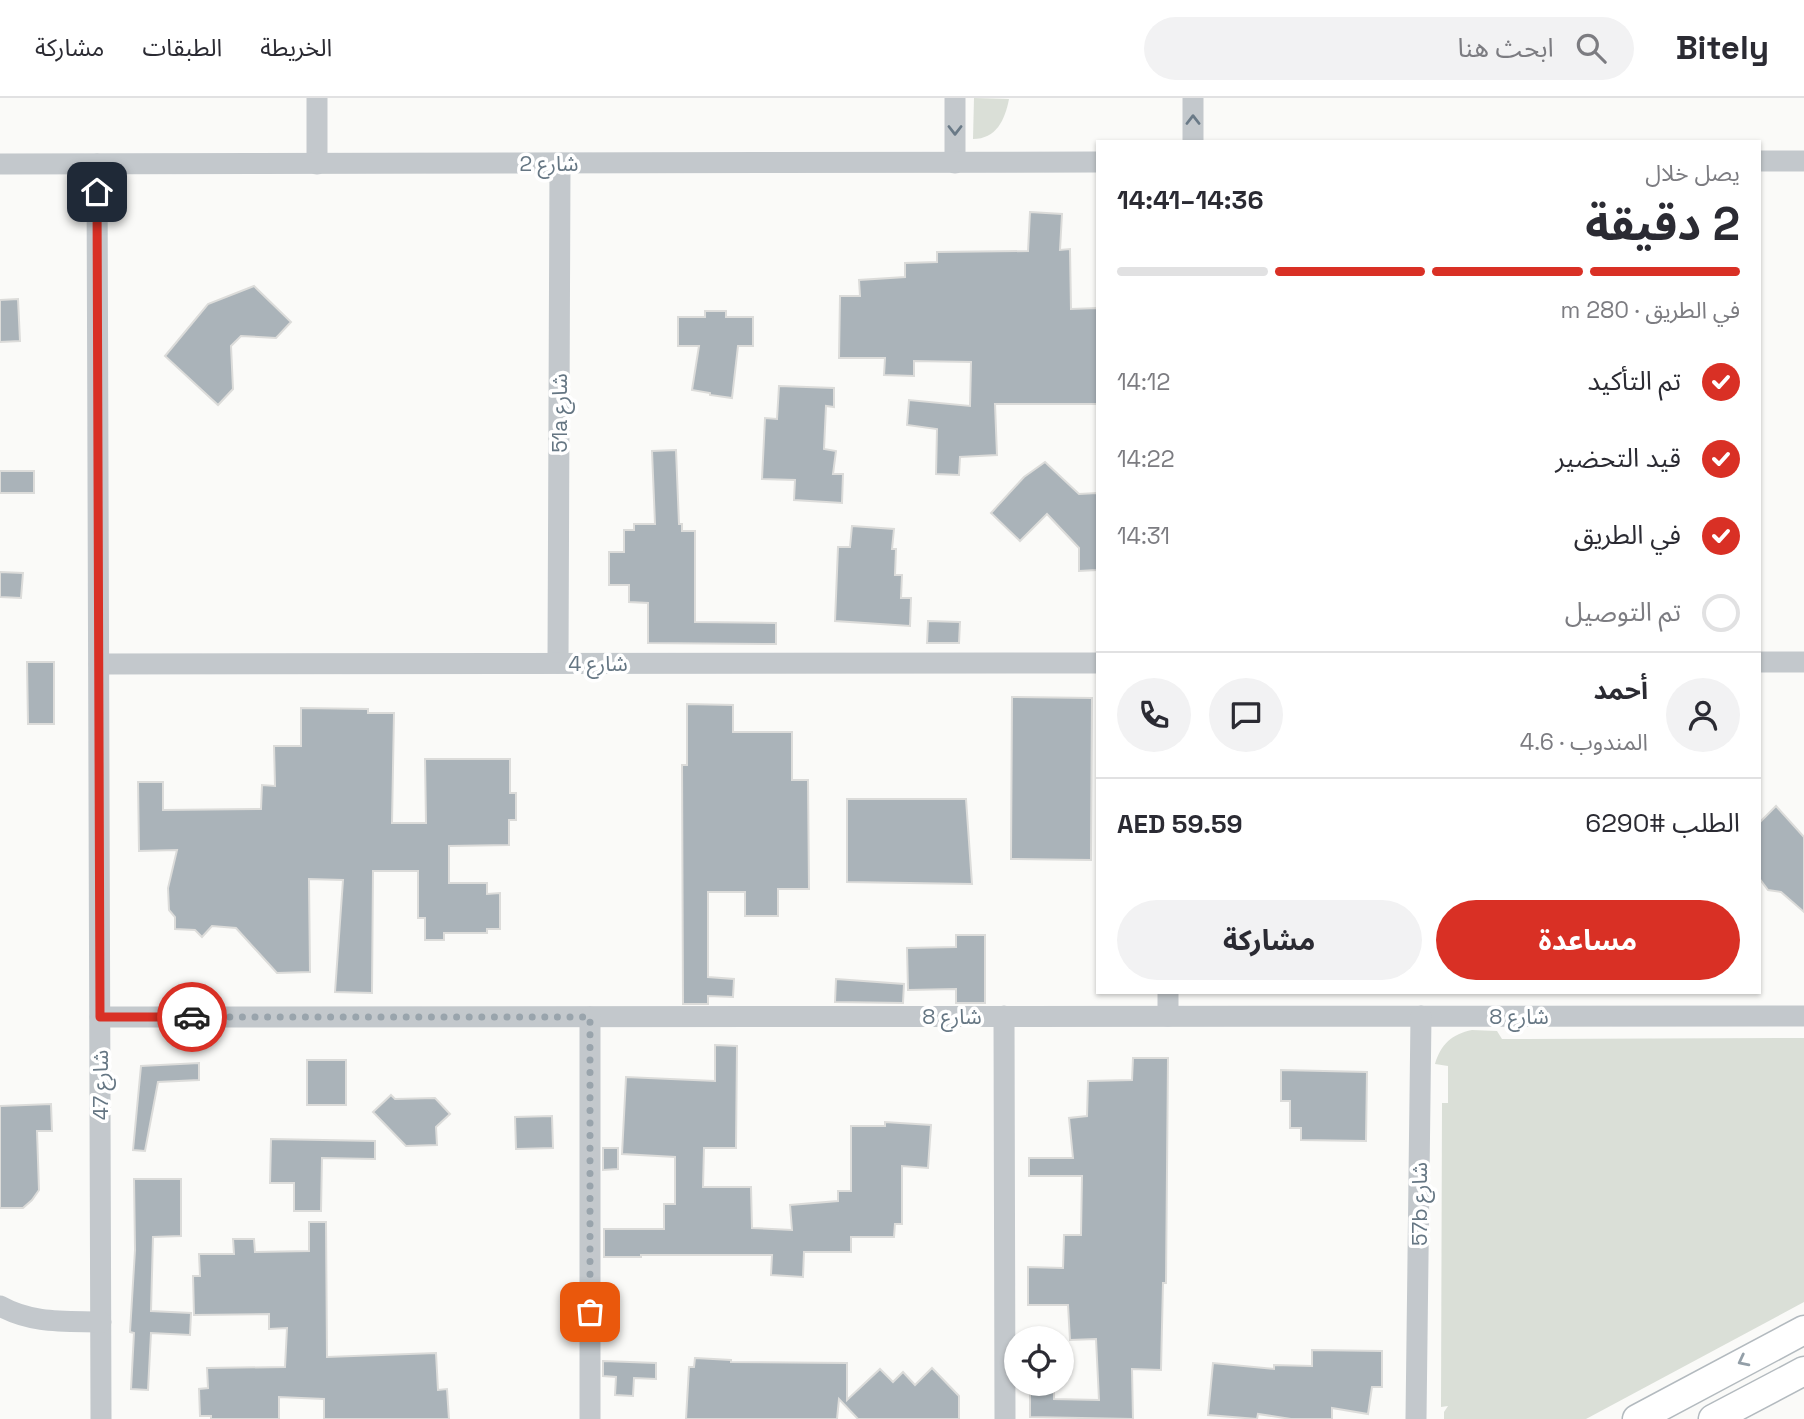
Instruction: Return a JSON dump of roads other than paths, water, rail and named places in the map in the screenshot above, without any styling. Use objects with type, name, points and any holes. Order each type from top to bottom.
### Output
[{"type":"main road","points":[[1637,1419],[1804,1330]]},
{"type":"main road","points":[[1713,1419],[1804,1371]]},
{"type":"street","points":[[317,98],[317,164]]},
{"type":"street","points":[[955,98],[955,163]]},
{"type":"street","points":[[1193,98],[1193,140]]},
{"type":"street","points":[[1761,161],[1804,161]]},
{"type":"street","name":"شارع 2","points":[[0,164],[1096,162]]},
{"type":"street","name":"51a شارع","points":[[558,663],[560,163]]},
{"type":"street","name":"شارع 47","points":[[97,164],[100,1419]]},
{"type":"street","points":[[1761,662],[1804,662]]},
{"type":"street","name":"شارع 4","points":[[99,664],[1096,663]]},
{"type":"street","points":[[1168,994],[1168,1016]]},
{"type":"street","points":[[1004,1016],[1005,1419]]},
{"type":"street","name":"57b شارع","points":[[1416,1419],[1421,1016]]},
{"type":"street","name":"شارع 8","points":[[100,1017],[1804,1016]]},
{"type":"street","points":[[590,1017],[590,1419]]},
{"type":"street","points":[[0,1306],[33,1319],[101,1322]]},
{"type":"street","name":"57b شارع","points":[[1418,1392],[1423,1419]]}]
